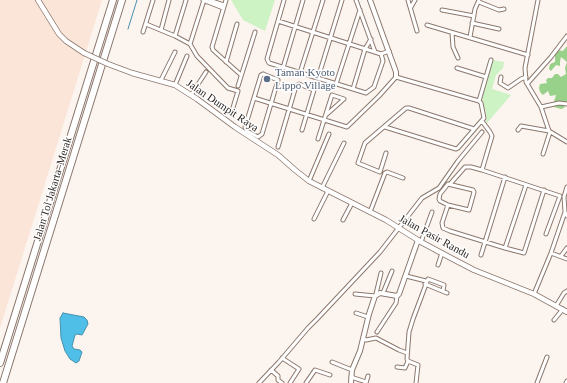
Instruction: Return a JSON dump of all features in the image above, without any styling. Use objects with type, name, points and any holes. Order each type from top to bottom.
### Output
[{"type":"highway","name":"Jalan Tol Jakarta–Merak","points":[[0,363],[113,0]]},
{"type":"highway","name":"Jalan Tol Jakarta–Merak","points":[[3,383],[122,0]]},
{"type":"main road","name":"Jalan Dumpit Raya","points":[[38,0],[59,34],[66,41],[84,53],[131,75],[161,80],[175,85],[278,155],[295,170]]},
{"type":"main road","name":"Jalan Pasir Randu","points":[[295,170],[309,181],[400,228],[419,241],[474,270],[534,294],[565,311]]},
{"type":"street","points":[[143,32],[153,0]]},
{"type":"street","points":[[161,30],[169,0]]},
{"type":"street","points":[[175,36],[186,0]]},
{"type":"street","points":[[226,0],[212,47],[213,50],[241,75]]},
{"type":"street","points":[[284,0],[267,60],[269,63],[366,93],[374,86],[383,61],[382,54]]},
{"type":"street","points":[[283,68],[303,0]]},
{"type":"street","points":[[300,73],[323,0]]},
{"type":"street","points":[[318,78],[342,0]]},
{"type":"street","points":[[356,0],[375,52]]},
{"type":"street","points":[[254,98],[344,127],[349,126],[395,80],[396,76],[396,72],[370,0]]},
{"type":"street","points":[[408,0],[417,31]]},
{"type":"street","points":[[411,8],[415,0]]},
{"type":"street","points":[[538,0],[525,68],[527,84],[541,107],[550,132],[543,154]]},
{"type":"street","points":[[190,44],[204,1],[224,7]]},
{"type":"street","points":[[470,37],[472,22],[479,1],[499,10],[504,9]]},
{"type":"street","points":[[336,84],[360,10]]},
{"type":"street","points":[[442,10],[474,16]]},
{"type":"street","points":[[278,21],[382,54],[389,52]]},
{"type":"street","points":[[472,22],[499,29]]},
{"type":"street","points":[[146,24],[190,44],[197,56],[228,88],[238,91],[232,111]]},
{"type":"street","points":[[226,62],[237,24]]},
{"type":"street","points":[[427,25],[528,55]]},
{"type":"street","points":[[238,86],[254,32]]},
{"type":"street","points":[[452,33],[453,47],[458,58]]},
{"type":"street","points":[[527,84],[567,36]]},
{"type":"street","points":[[353,89],[365,49],[371,40]]},
{"type":"street","points":[[161,80],[175,52]]},
{"type":"street","points":[[175,85],[187,56]]},
{"type":"street","points":[[482,170],[492,136],[483,123],[484,118],[481,103],[479,101],[491,60]]},
{"type":"street","points":[[457,68],[486,77]]},
{"type":"street","points":[[190,95],[206,72]]},
{"type":"street","points":[[262,74],[277,78],[278,80],[271,104],[262,134],[260,137],[256,137],[247,131],[245,126],[262,74]]},
{"type":"street","points":[[396,76],[479,101]]},
{"type":"street","points":[[501,77],[500,83],[508,88],[526,77]]},
{"type":"street","points":[[278,147],[296,86],[299,84],[314,90],[302,130]]},
{"type":"street","points":[[318,139],[332,96],[344,99],[344,101],[326,115]]},
{"type":"street","points":[[541,107],[559,103],[567,104]]},
{"type":"street","points":[[386,153],[380,172],[358,164],[365,143],[408,108],[474,129]]},
{"type":"street","points":[[384,126],[456,149],[474,129],[483,123]]},
{"type":"street","points":[[518,130],[521,126],[550,132],[567,142]]},
{"type":"street","points":[[260,383],[308,328],[380,252],[422,199],[439,188],[458,161],[482,132]]},
{"type":"street","points":[[309,181],[328,134]]},
{"type":"street","points":[[322,188],[344,143]]},
{"type":"street","points":[[450,184],[473,190],[474,192],[469,210],[448,205],[439,199],[440,194],[446,185],[450,184],[465,167],[471,167],[505,177],[560,196],[546,234]]},
{"type":"street","points":[[370,212],[385,173],[402,178]]},
{"type":"street","points":[[481,255],[505,177]]},
{"type":"street","points":[[505,248],[526,185]]},
{"type":"street","points":[[534,294],[551,253],[565,212],[564,197],[567,187]]},
{"type":"street","points":[[448,205],[442,223],[443,228],[484,242],[524,253],[544,190]]},
{"type":"street","points":[[314,219],[328,191]]},
{"type":"street","points":[[343,220],[352,203]]},
{"type":"street","points":[[377,332],[396,303],[397,296],[401,292],[419,241],[432,212]]},
{"type":"street","points":[[565,212],[567,216]]},
{"type":"street","points":[[561,256],[567,248]]},
{"type":"street","points":[[438,265],[442,253]]},
{"type":"street","points":[[551,253],[567,259]]},
{"type":"street","points":[[383,293],[392,271]]},
{"type":"street","points":[[350,383],[352,370],[360,351],[381,273]]},
{"type":"street","points":[[397,367],[405,368],[408,361],[406,359],[409,332],[426,283],[429,278],[444,285],[445,292],[426,283],[406,276]]},
{"type":"street","points":[[556,306],[564,293],[567,291]]},
{"type":"street","points":[[355,294],[376,295],[383,293],[397,296]]},
{"type":"street","points":[[554,320],[565,311]]},
{"type":"street","points":[[356,313],[368,317]]},
{"type":"street","points":[[363,339],[366,340],[376,338],[407,353]]},
{"type":"street","points":[[537,383],[547,357]]},
{"type":"street","points":[[282,358],[299,369],[290,383]]},
{"type":"street","points":[[408,361],[418,365],[416,383]]},
{"type":"street","points":[[332,362],[352,370]]},
{"type":"street","points":[[271,370],[277,375],[278,380],[282,383]]},
{"type":"street","points":[[306,383],[315,370],[330,375]]},
{"type":"street","points":[[351,377],[366,382],[368,376]]},
{"type":"shaded area","points":[[0,0],[102,0],[0,328]]},
{"type":"green space","points":[[231,0],[275,0],[265,31],[243,20]]},
{"type":"green space","points":[[567,46],[567,62],[561,57],[560,66],[556,65],[551,71],[549,69],[550,64],[555,62],[556,52],[558,50],[563,51]]},
{"type":"green space","points":[[493,60],[504,62],[503,68],[496,75],[492,89],[511,95],[487,123],[483,101],[481,99]]},
{"type":"green space","points":[[567,62],[567,101],[564,108],[561,109],[554,107],[553,105],[556,95],[550,96],[548,91],[543,95],[539,88],[540,84],[547,83],[546,80],[548,78],[552,78],[555,74],[558,74],[561,77],[566,74],[565,68]]},
{"type":"water","points":[[63,313],[84,317],[87,320],[88,324],[82,335],[75,335],[72,346],[74,349],[82,352],[79,361],[76,363],[70,359],[65,351],[61,338],[60,318]]},
{"type":"waterway","points":[[128,29],[137,0]]},
{"type":"place","name":"Taman Kyoto Lippo Village","points":[[267,79]]}]
